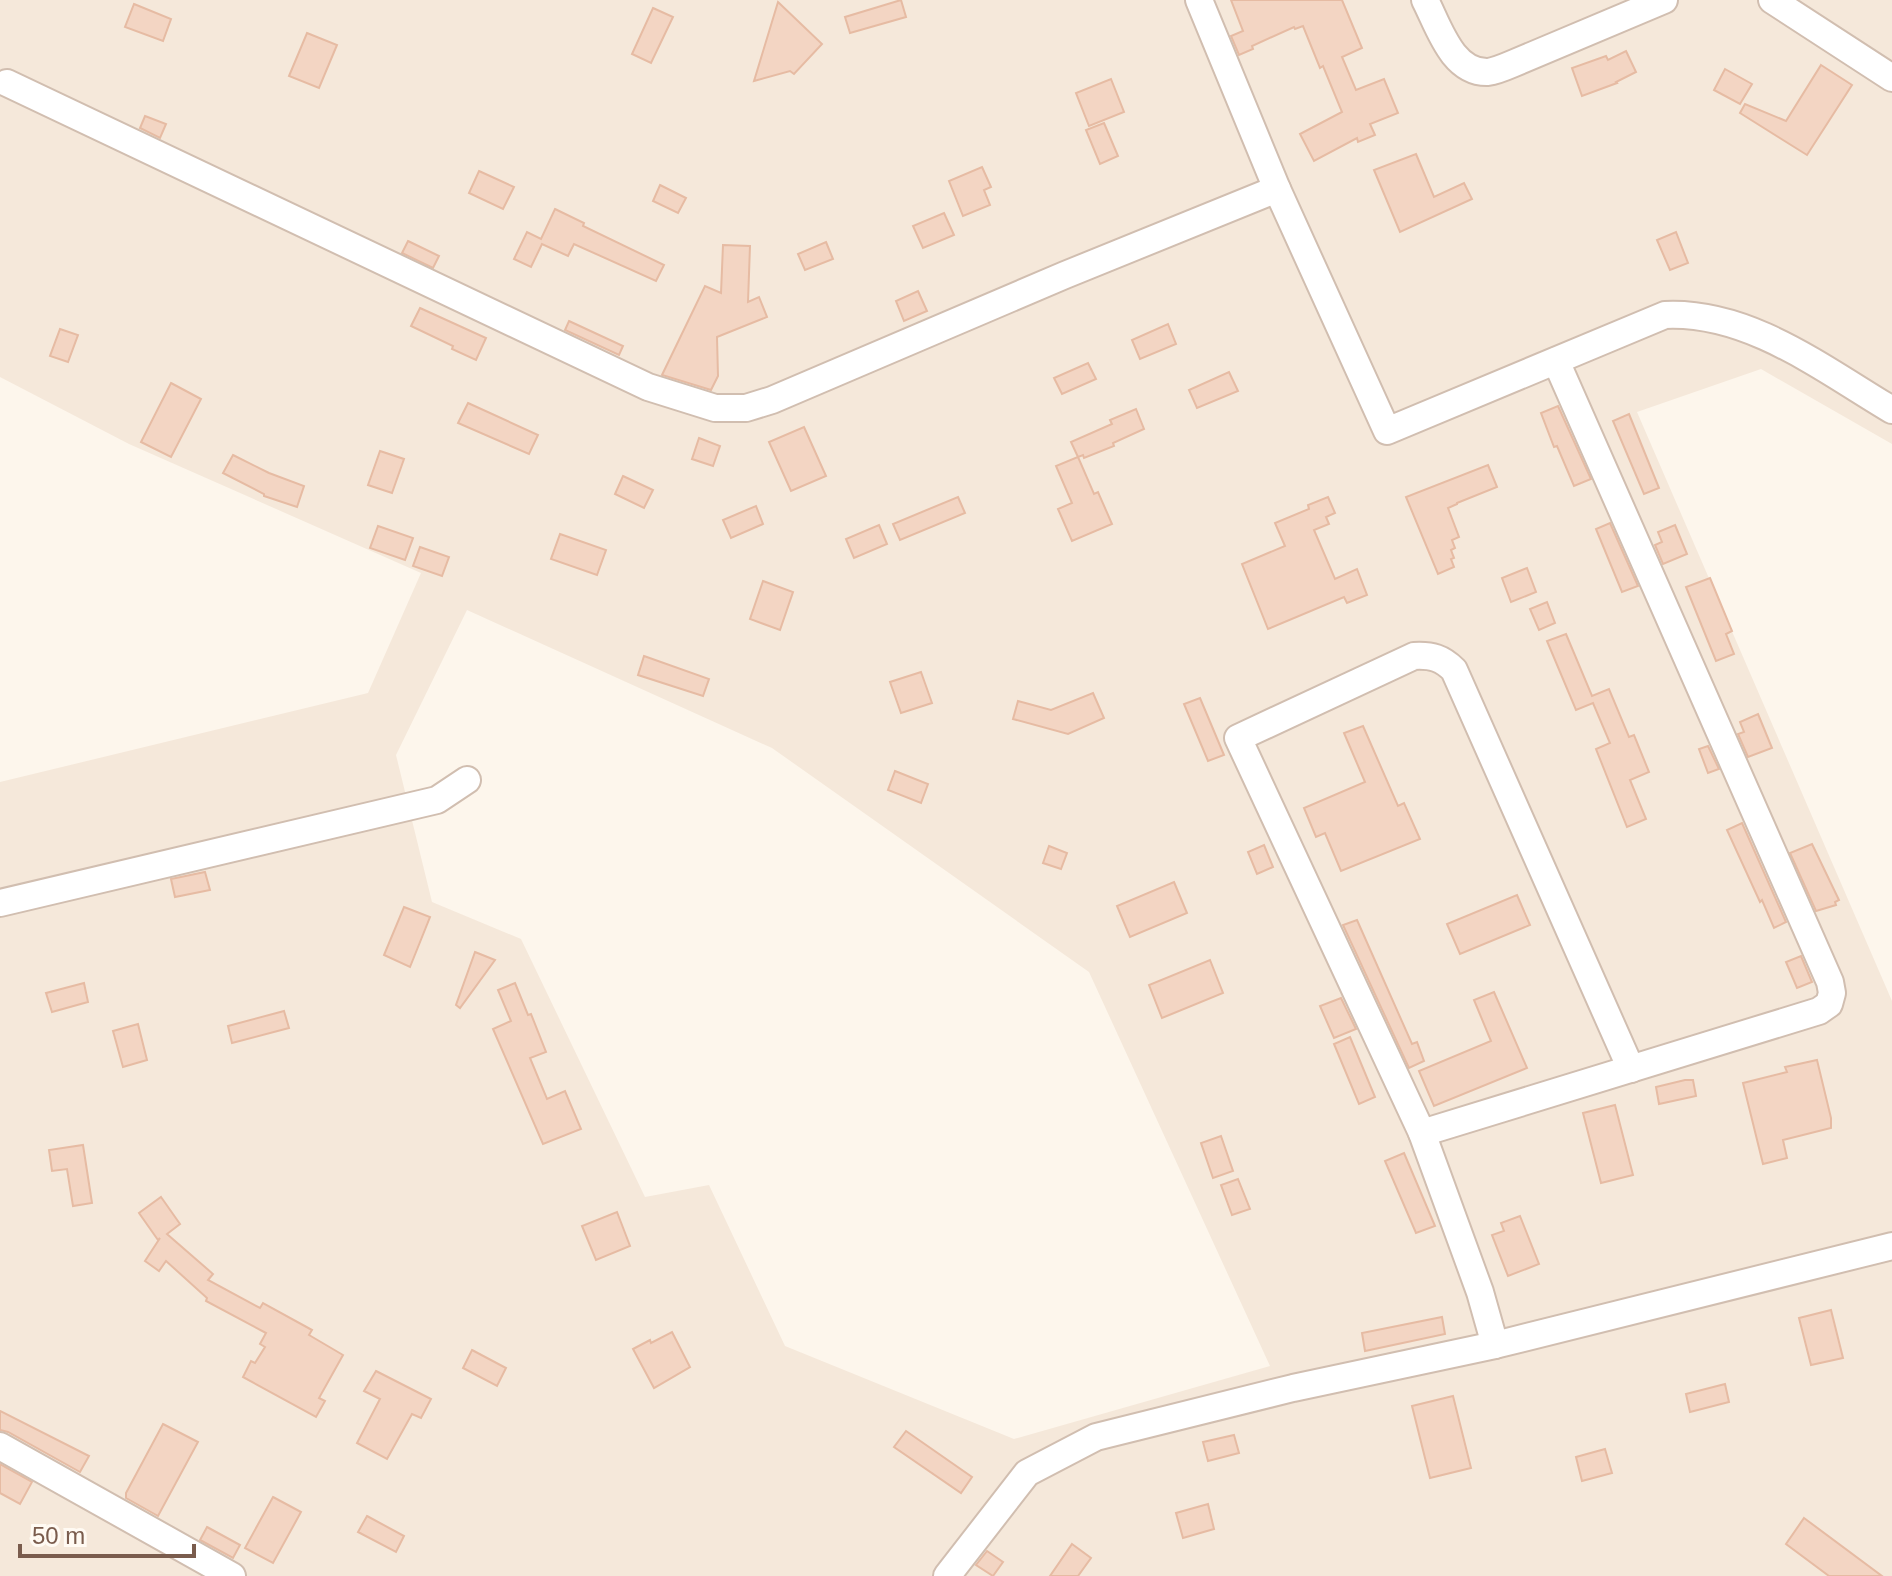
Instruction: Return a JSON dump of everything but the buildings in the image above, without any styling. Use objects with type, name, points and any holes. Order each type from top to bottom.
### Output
[{"type":"street","points":[[1199,0],[1277,189],[1387,431],[1665,315],[1688,314],[1739,326],[1777,341],[1892,410]]},
{"type":"street","points":[[1425,0],[1451,51],[1466,68],[1488,72],[1664,0]]},
{"type":"street","points":[[1772,0],[1892,78]]},
{"type":"street","points":[[7,83],[648,387],[715,408],[746,408],[772,400],[1277,189]]},
{"type":"street","points":[[1422,1133],[1819,1011],[1829,1004],[1832,993],[1830,982],[1556,361]]},
{"type":"street","points":[[1495,1345],[1480,1292],[1422,1133],[1238,738],[1414,656],[1429,655],[1443,660],[1454,670],[1631,1069]]},
{"type":"street","points":[[0,903],[437,800],[467,780]]},
{"type":"street","points":[[947,1576],[1027,1473],[1096,1437],[1293,1388],[1495,1345],[1892,1246]]},
{"type":"street","points":[[0,1446],[232,1576]]},
{"type":"shaded area","points":[[0,0],[1892,0],[1892,444],[1761,369],[1637,412],[1892,1001],[1892,1576],[0,1576],[0,782],[368,693],[421,573],[129,444],[0,377]],"holes":[[[467,610],[772,748],[1089,972],[1270,1366],[1014,1439],[785,1346],[709,1185],[645,1197],[521,939],[432,902],[396,755]]]}]
